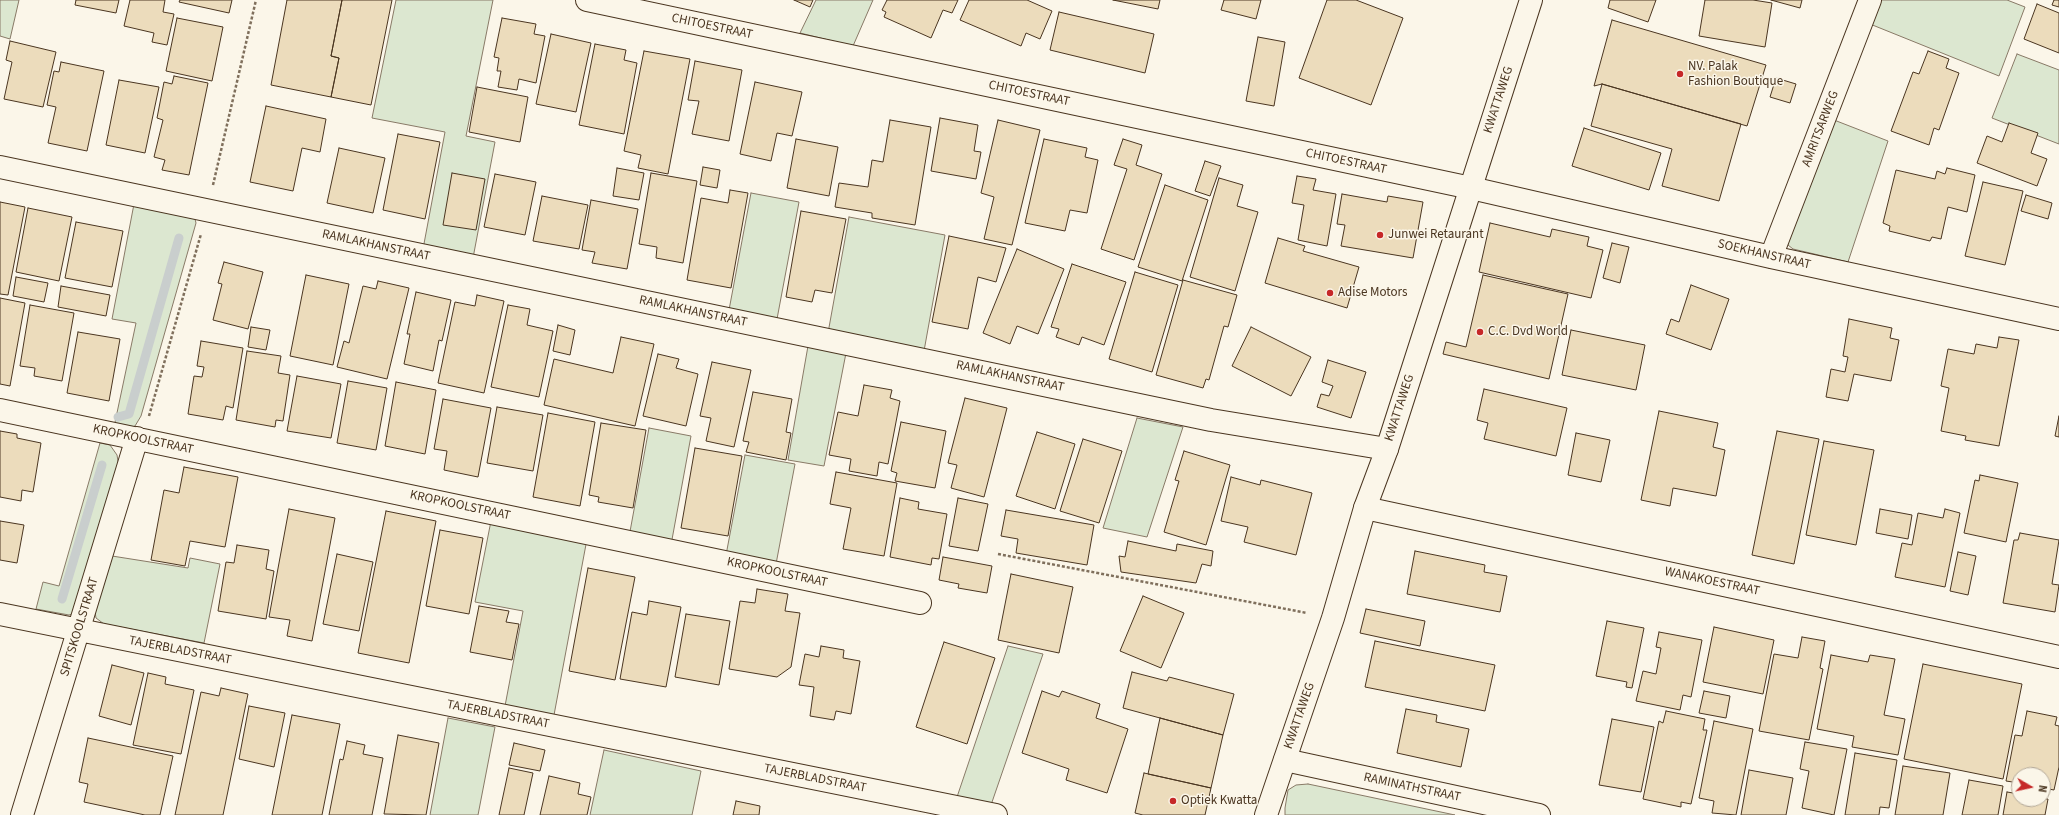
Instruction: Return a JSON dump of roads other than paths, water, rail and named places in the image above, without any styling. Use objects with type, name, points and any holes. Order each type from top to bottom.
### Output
[{"type":"street","name":"CHITOESTRAAT","points":[[587,0],[1471,188]]},
{"type":"street","name":"KWATTAWEG","points":[[1266,815],[1333,618],[1365,508],[1387,449],[1531,0]]},
{"type":"street","name":"AMRITSARWEG","points":[[1771,257],[1870,0]]},
{"type":"street","name":"RAMLAKHANSTRAAT","points":[[0,167],[1211,420],[1387,449]]},
{"type":"street","name":"SOEKHANSTRAAT","points":[[1471,188],[1771,257],[2059,319]]},
{"type":"street","name":"KROPKOOLSTRAAT","points":[[0,410],[920,603]]},
{"type":"street","name":"SPITSKOOLSTRAAT","points":[[22,815],[140,439]]},
{"type":"street","name":"WANAKOESTRAAT","points":[[1365,508],[2059,657]]},
{"type":"street","name":"TAJERBLADSTRAAT","points":[[0,614],[996,815]]},
{"type":"street","name":"RAMINATHSTRAAT","points":[[1285,760],[1539,815]]},
{"type":"waterway","points":[[118,417],[129,414],[179,238]]},
{"type":"waterway","points":[[62,599],[102,465]]},
{"type":"place","name":"NV. Palak Fashion Boutique","points":[[1680,74]]},
{"type":"place","name":"Junwei Retaurant","points":[[1380,235]]},
{"type":"place","name":"Adise Motors","points":[[1330,293]]},
{"type":"place","name":"C.C. Dvd World","points":[[1480,332]]},
{"type":"place","name":"Optiek Kwatta","points":[[1173,801]]}]
